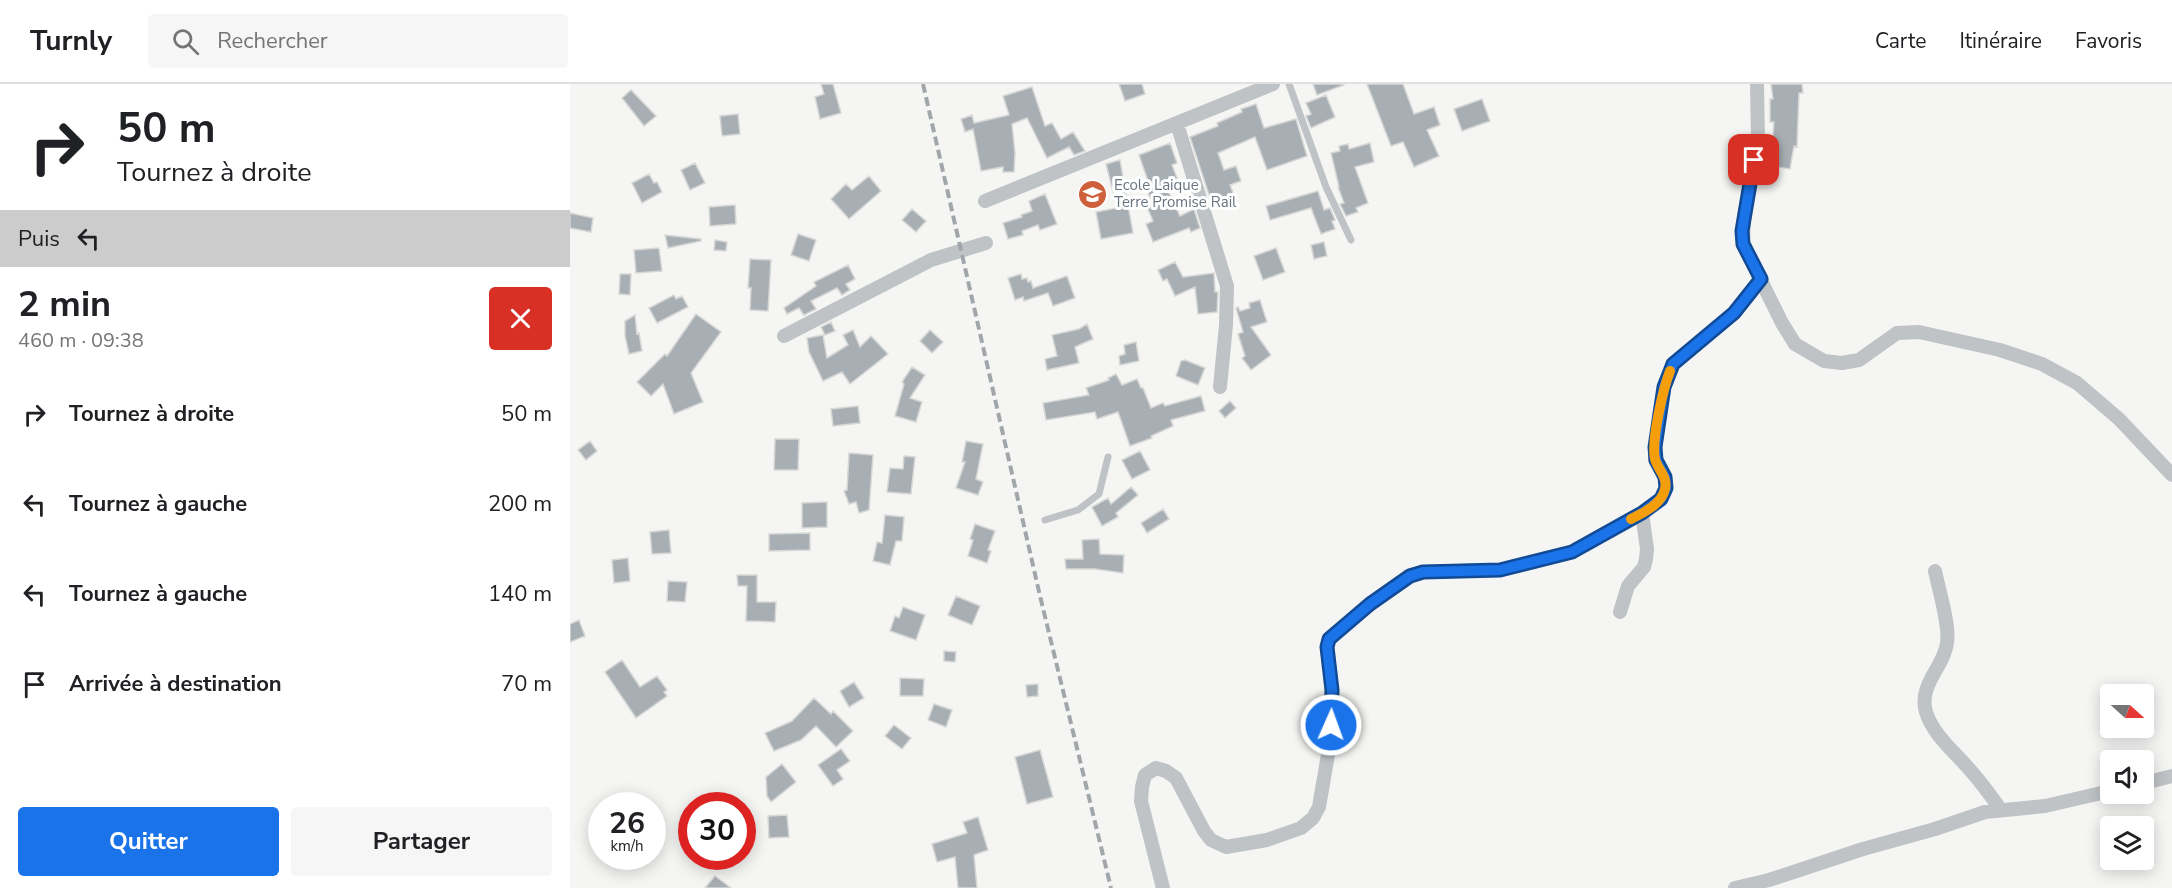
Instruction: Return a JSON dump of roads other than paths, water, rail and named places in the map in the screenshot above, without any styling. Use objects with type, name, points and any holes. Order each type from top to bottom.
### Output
[{"type":"street","points":[[985,201],[1273,84]]},
{"type":"street","points":[[1757,84],[1758,141],[1742,231],[1743,244],[1782,323],[1795,344],[1824,361],[1842,363],[1859,360],[1897,333],[1920,332],[2000,350],[2042,364],[2078,383],[2119,419],[2172,475]]},
{"type":"street","points":[[1177,124],[1227,286],[1220,387]]},
{"type":"street","points":[[784,336],[931,260],[986,243]]},
{"type":"street","points":[[1163,888],[1141,801],[1145,775],[1156,768],[1176,778],[1203,831],[1211,840],[1226,847],[1267,840],[1301,828],[1313,818],[1319,807],[1330,743],[1332,690],[1327,647],[1331,637],[1370,604],[1410,576],[1423,572],[1500,570],[1572,552],[1642,513],[1661,499],[1666,488],[1665,477],[1656,460],[1655,447],[1664,387],[1673,364],[1734,313],[1761,279]]},
{"type":"street","points":[[1620,612],[1628,586],[1644,567],[1646,559],[1647,549],[1642,513]]},
{"type":"street","points":[[1935,571],[1948,640],[1946,653],[1930,680],[1925,695],[1925,710],[1943,740],[1975,775],[2001,810]]},
{"type":"street","points":[[2154,780],[2172,776]]},
{"type":"street","points":[[1735,888],[1769,880],[1985,812],[2045,806],[2100,793]]},
{"type":"lane","points":[[1289,84],[1326,187],[1351,240]]},
{"type":"lane","points":[[1045,520],[1078,510],[1099,494],[1108,457]]},
{"type":"railway","points":[[923,84],[1040,596],[1111,888]]},
{"type":"place","name":"Ecole Laique Terre Promise Rail","points":[[1093,194]]}]
